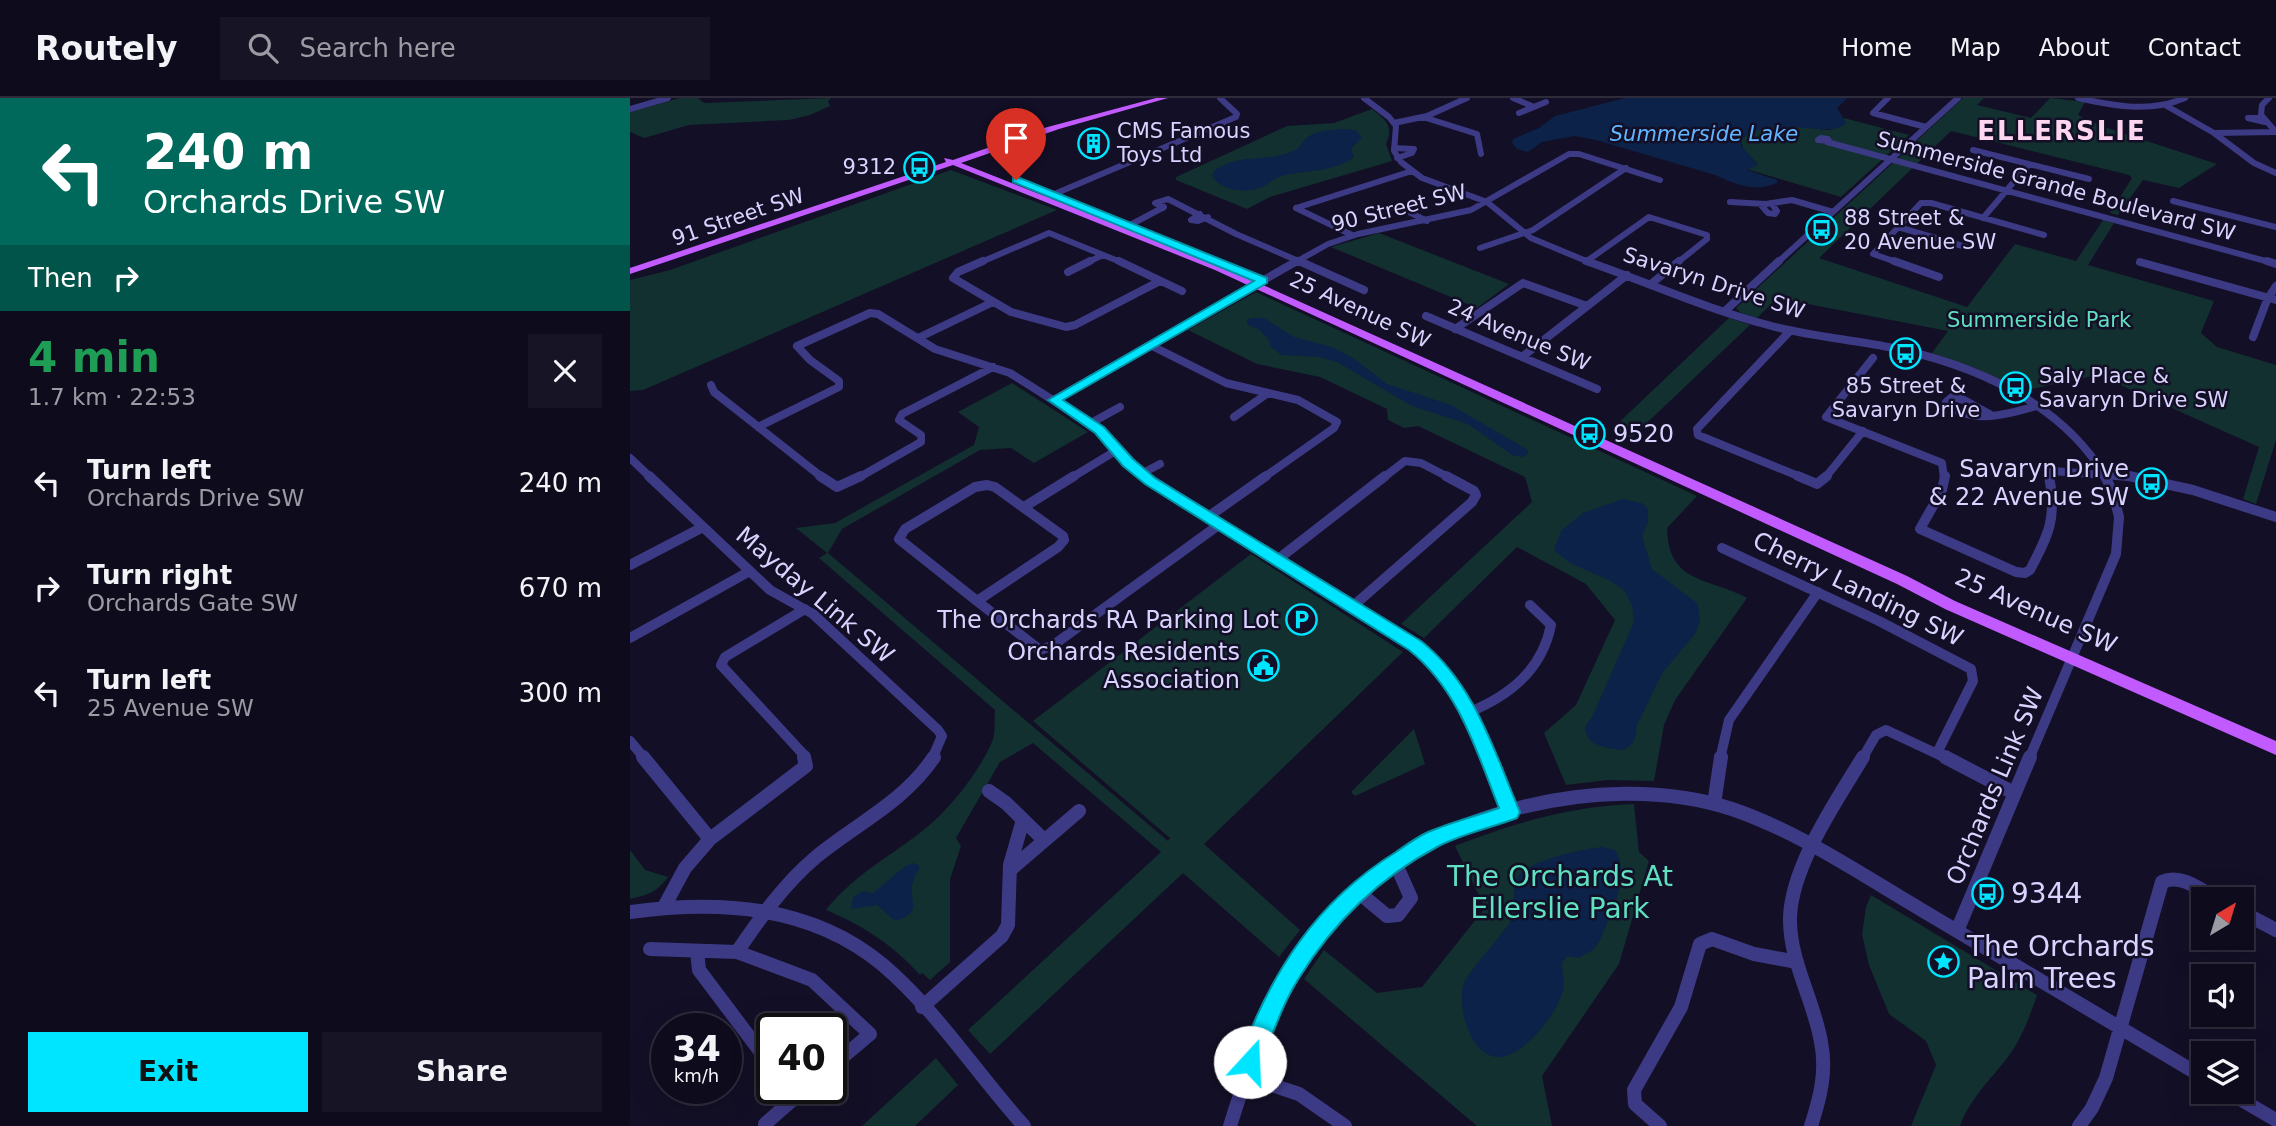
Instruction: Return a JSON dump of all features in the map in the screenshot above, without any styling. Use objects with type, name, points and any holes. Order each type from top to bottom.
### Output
[{"type":"main road","name":"91 Street SW","points":[[630,271],[954,159],[1164,98]]},
{"type":"main road","name":"91 Street SW","points":[[954,159],[1056,128]]},
{"type":"main road","points":[[984,167],[982,158],[1005,145]]},
{"type":"main road","name":"25 Avenue SW","points":[[954,159],[1259,283]]},
{"type":"main road","name":"25 Avenue SW","points":[[954,159],[984,167],[1049,197],[1130,225],[1902,580],[1951,597],[2276,748]]},
{"type":"street","points":[[630,109],[668,98]]},
{"type":"street","points":[[1049,197],[1237,116],[1220,98]]},
{"type":"street","points":[[1364,98],[1394,123],[1397,131],[1394,148],[1397,158],[1412,153],[1414,149],[1394,148]]},
{"type":"street","points":[[1394,123],[1426,116],[1467,98]]},
{"type":"street","points":[[1513,98],[1534,107]]},
{"type":"street","points":[[1888,98],[1873,113],[1926,127]]},
{"type":"street","points":[[1725,311],[1892,159],[1954,98]]},
{"type":"street","points":[[2078,98],[2132,106],[2173,103],[2185,98]]},
{"type":"street","points":[[2269,98],[2263,104],[2264,120],[2275,132]]},
{"type":"street","points":[[1519,113],[1546,102]]},
{"type":"street","points":[[2165,102],[2214,133],[2250,161],[2276,173]]},
{"type":"street","points":[[2263,104],[2276,107]]},
{"type":"street","points":[[1426,116],[1478,135],[1477,144],[1481,154]]},
{"type":"street","points":[[2214,133],[2275,132]]},
{"type":"street","name":"Summerside Grande Boulevard SW","points":[[1828,141],[2276,262]]},
{"type":"street","points":[[1973,150],[2089,179]]},
{"type":"street","name":"90 Street SW","points":[[1054,400],[1332,242],[1352,235],[1460,214],[1488,202],[1571,153],[1660,180]]},
{"type":"street","name":"Savaryn Drive SW","points":[[1397,158],[1412,171],[1488,202],[1524,234],[1543,244],[1725,311],[1790,331],[1927,356],[1988,379],[2036,406],[2075,438],[2103,472],[2117,506],[2120,540],[2113,563],[2073,655]]},
{"type":"street","points":[[1983,218],[2029,164]]},
{"type":"street","points":[[1480,248],[1524,234],[1626,168]]},
{"type":"street","points":[[1352,235],[1296,208],[1412,171]]},
{"type":"street","points":[[1130,225],[1163,208],[1154,203],[1167,198],[1236,234],[1364,290]]},
{"type":"street","points":[[1730,202],[1760,204],[1794,201],[1833,212]]},
{"type":"street","points":[[2173,201],[2276,227]]},
{"type":"street","points":[[1939,277],[1873,255],[1919,204],[1924,202],[2044,235]]},
{"type":"street","points":[[1760,204],[1768,213],[1775,214],[1777,211],[1771,203]]},
{"type":"street","points":[[1407,211],[1427,221]]},
{"type":"street","points":[[1587,261],[1648,217],[1707,235],[1707,239],[1651,284]]},
{"type":"street","points":[[1898,227],[1966,247]]},
{"type":"street","points":[[1160,281],[1071,327],[1016,314],[955,281],[953,275],[1045,234],[1054,234],[1103,255],[1160,281],[1182,292]]},
{"type":"street","points":[[1068,272],[1103,255]]},
{"type":"street","points":[[2140,262],[2272,298]]},
{"type":"street","points":[[1522,357],[1627,275]]},
{"type":"street","points":[[1455,329],[1523,283],[1587,306]]},
{"type":"street","points":[[2253,337],[2276,286]]},
{"type":"street","points":[[918,338],[993,302]]},
{"type":"street","points":[[758,427],[841,385],[804,356],[797,349],[798,345],[873,313],[944,353],[1010,373],[1091,424],[1141,474],[1427,654],[1451,680],[1470,712],[1510,812]]},
{"type":"street","name":"24 Avenue SW","points":[[1426,316],[1597,389]]},
{"type":"street","points":[[1790,331],[1697,429],[1697,433],[1817,484],[1823,481],[1863,431]]},
{"type":"street","points":[[1150,345],[1226,383],[1305,403],[1337,422],[1336,426],[1208,517]]},
{"type":"street","points":[[1873,358],[1827,412],[1830,420],[1941,463],[1944,471],[1941,494],[1920,529],[2016,572],[2025,573],[2035,561],[2054,517],[2055,502],[2049,473],[2103,472],[2184,486],[2276,517]]},
{"type":"street","points":[[710,385],[714,392],[830,484],[842,486],[921,442],[920,435],[899,420],[902,414],[993,367]]},
{"type":"street","points":[[1234,416],[1268,393]]},
{"type":"street","points":[[1991,415],[2010,414],[2036,406]]},
{"type":"street","points":[[1091,424],[1120,407]]},
{"type":"street","points":[[1024,508],[1117,450]]},
{"type":"street","name":"Mayday Link SW","points":[[630,458],[770,590],[806,609],[938,730],[942,740],[922,772],[904,792],[816,857],[789,882],[767,910]]},
{"type":"street","points":[[1277,560],[1405,461],[1421,463],[1474,491],[1476,495],[1472,502],[1352,607]]},
{"type":"street","points":[[1141,474],[1160,464]]},
{"type":"street","points":[[976,602],[1058,547],[1064,540],[1063,536],[995,487],[982,485],[905,529],[899,535],[900,541],[976,602],[1033,647],[1040,650],[1048,649],[1220,524]]},
{"type":"street","points":[[630,565],[703,527]]},
{"type":"street","name":"Cherry Landing SW","points":[[1722,548],[1963,663],[1973,672],[1973,681],[1937,753]]},
{"type":"street","points":[[630,638],[750,571]]},
{"type":"street","points":[[1714,804],[1722,747],[1729,720],[1818,592]]},
{"type":"street","points":[[1470,712],[1507,694],[1524,679],[1537,659],[1551,625],[1530,605]]},
{"type":"street","points":[[664,907],[685,868],[710,839],[806,766],[804,755],[721,665],[725,657],[806,609]]},
{"type":"street","name":"Orchards Link SW","points":[[1957,931],[2073,655]]},
{"type":"street","points":[[1811,1126],[1830,1064],[1797,962],[1791,907],[1798,878],[1876,735],[1881,731],[1894,732],[2014,793]]},
{"type":"street","points":[[630,741],[710,839]]},
{"type":"street","points":[[989,792],[1006,803],[1044,840]]},
{"type":"street","points":[[1230,1126],[1259,1036],[1290,972],[1325,923],[1357,891],[1395,862],[1432,839],[1510,812],[1570,797],[1611,792],[1667,794],[1714,804],[1759,819],[1814,846],[2191,1070]]},
{"type":"street","points":[[1010,870],[1079,811]]},
{"type":"street","points":[[922,1007],[1002,936],[1008,925],[1010,870],[1023,820]]},
{"type":"street","points":[[1357,891],[1387,915],[1398,915],[1411,898],[1395,862]]},
{"type":"street","points":[[2079,1126],[2103,1087],[2162,881],[2169,877],[2193,887]]},
{"type":"street","points":[[630,912],[664,907],[727,905],[767,910],[799,918],[842,936],[882,964],[1022,1125]]},
{"type":"street","points":[[737,952],[767,910]]},
{"type":"street","points":[[2254,918],[2276,930]]},
{"type":"street","points":[[1660,1126],[1635,1104],[1634,1090],[1681,1007],[1700,944],[1712,939],[1764,957],[1797,962]]},
{"type":"street","points":[[650,949],[737,952],[812,980],[870,1034],[847,1053]]},
{"type":"street","points":[[697,951],[699,970],[756,1046]]},
{"type":"street","points":[[1245,1076],[1291,1090],[1315,1103],[1345,1126]]},
{"type":"street","points":[[765,1124],[784,1104]]},
{"type":"street","points":[[2249,1104],[2276,1120]]},
{"type":"green space","points":[[680,98],[698,98],[704,103],[831,98],[828,101],[830,106],[789,120],[689,125],[644,138],[630,132],[630,112]]},
{"type":"green space","name":"Summerside Park","points":[[1963,98],[1984,98],[1977,105],[2031,118],[2050,98],[2085,102],[2078,115],[2101,126],[2217,164],[2179,188],[2143,180],[2118,215],[2110,213],[2132,178],[2129,175],[1951,131],[1819,258],[1967,307],[2015,244],[2076,261],[2103,220],[2114,223],[2088,265],[2214,301],[2201,333],[2217,347],[2276,365],[2276,440],[2256,504],[2243,499],[2259,447],[2098,375],[2021,391],[1975,368],[1932,353],[1948,331],[1777,298],[1757,318],[1741,313],[1736,308]]},
{"type":"green space","points":[[1372,109],[1389,128],[1386,144],[1392,161],[1270,197],[1247,209],[1176,180],[1176,177],[1287,126],[1334,123]]},
{"type":"green space","points":[[1844,118],[1909,135],[1841,197],[1746,169],[1757,163],[1744,151],[1741,140],[1750,132],[1771,125],[1830,130]]},
{"type":"green space","points":[[951,170],[1057,210],[643,390],[630,391],[630,280],[670,270]]},
{"type":"green space","points":[[1379,233],[1509,284],[1477,308],[1331,247]]},
{"type":"green space","points":[[1256,292],[1697,496],[1667,528],[1674,560],[1693,576],[1747,598],[1675,700],[1664,725],[1654,781],[1608,780],[1566,785],[1544,733],[1576,705],[1615,620],[1586,584],[1517,547],[1424,638],[1401,624],[1532,502],[1525,477],[1418,426],[1404,428],[1388,420],[1387,409],[1320,377],[1257,364],[1188,330]]},
{"type":"green space","points":[[1729,318],[1750,325],[1631,438],[1612,429]]},
{"type":"green space","points":[[1012,383],[1088,432],[1034,463],[1011,448],[980,450],[842,529],[828,553],[1168,841],[1170,838],[1033,721],[1251,554],[1403,652],[1204,844],[1300,930],[1279,957],[1183,873],[990,1054],[968,1030],[1161,852],[1033,743],[1000,762],[956,838],[961,846],[950,879],[950,962],[930,980],[922,973],[920,975],[877,937],[826,910],[848,886],[926,828],[954,800],[980,765],[992,742],[995,710],[819,558],[827,553],[796,528],[835,523],[974,445],[979,427],[958,412]]},
{"type":"green space","points":[[1414,729],[1425,764],[1355,796],[1351,792]]},
{"type":"green space","name":"The Orchards At Ellerslie Park","points":[[1634,804],[1639,852],[1649,861],[1619,964],[1542,1076],[1552,1126],[1477,1126],[1304,979],[1324,950],[1377,993],[1422,987],[1485,908],[1455,846],[1543,817],[1588,808]]},
{"type":"green space","points":[[630,850],[645,870],[668,877],[652,892],[630,899]]},
{"type":"green space","points":[[1871,895],[2037,995],[2016,1045],[1971,1104],[1960,1126],[1911,1126],[1936,1065],[1926,1041],[1889,1014],[1869,965],[1862,934],[1866,907]]},
{"type":"green space","points":[[936,1058],[958,1085],[915,1126],[862,1126]]},
{"type":"water","name":"Summerside Lake","points":[[1625,98],[1847,98],[1837,108],[1846,123],[1839,128],[1829,129],[1772,127],[1743,137],[1741,145],[1758,165],[1747,170],[1777,180],[1777,183],[1760,187],[1737,184],[1715,175],[1575,136],[1542,142],[1528,152],[1517,149],[1512,143],[1513,139],[1539,128],[1555,116]]},
{"type":"water","points":[[1341,129],[1355,130],[1362,137],[1351,149],[1354,157],[1338,165],[1282,176],[1262,187],[1249,190],[1228,188],[1212,176],[1214,171],[1224,165],[1244,159],[1284,155],[1297,149],[1311,135]]},
{"type":"water","points":[[1264,318],[1294,337],[1332,347],[1353,358],[1387,384],[1451,405],[1528,450],[1528,454],[1523,457],[1512,455],[1468,424],[1412,406],[1337,362],[1319,357],[1281,355],[1270,346],[1269,340],[1260,330],[1247,324],[1247,320]]},
{"type":"water","points":[[1623,499],[1642,503],[1648,509],[1648,522],[1642,536],[1652,569],[1698,604],[1700,621],[1695,634],[1663,672],[1637,725],[1632,744],[1624,750],[1593,743],[1586,734],[1585,727],[1592,717],[1634,622],[1632,605],[1624,590],[1609,580],[1570,563],[1554,550],[1561,531],[1583,513]]},
{"type":"water","points":[[1602,847],[1615,850],[1621,871],[1618,895],[1600,940],[1594,949],[1579,958],[1567,956],[1562,963],[1564,987],[1560,999],[1548,1020],[1530,1041],[1520,1049],[1501,1057],[1481,1050],[1468,1031],[1462,1007],[1463,986],[1510,922],[1514,911],[1516,880],[1529,867],[1541,862],[1568,853]]},
{"type":"water","points":[[913,863],[920,866],[912,884],[913,908],[908,915],[895,921],[877,905],[851,909],[853,897],[863,891],[873,893],[904,867]]},
{"type":"place","name":"CMS Famous Toys Ltd","points":[[1094,143]]},
{"type":"place","name":"9312","points":[[919,167]]},
{"type":"place","name":"88 Street & 20 Avenue SW","points":[[1821,230]]},
{"type":"place","name":"85 Street & Savaryn Drive","points":[[1906,354]]},
{"type":"place","name":"Saly Place & Savaryn Drive SW","points":[[2016,388]]},
{"type":"place","name":"9520","points":[[1590,434]]},
{"type":"place","name":"Savaryn Drive & 22 Avenue SW","points":[[2152,483]]},
{"type":"place","name":"The Orchards RA Parking Lot","points":[[1302,620]]},
{"type":"place","name":"Orchards Residents Association","points":[[1263,666]]},
{"type":"place","name":"9344","points":[[1988,893]]},
{"type":"place","name":"The Orchards Palm Trees","points":[[1944,962]]},
{"type":"district","name":"ELLERSLIE","points":[[2062,131]]},
{"type":"route","points":[[1016,180],[1263,280],[1054,400],[1100,430],[1128,463],[1150,481],[1427,654],[1443,669],[1465,702],[1510,812],[1432,839],[1378,874],[1347,900],[1325,923],[1290,972],[1259,1036],[1250,1062]]}]
